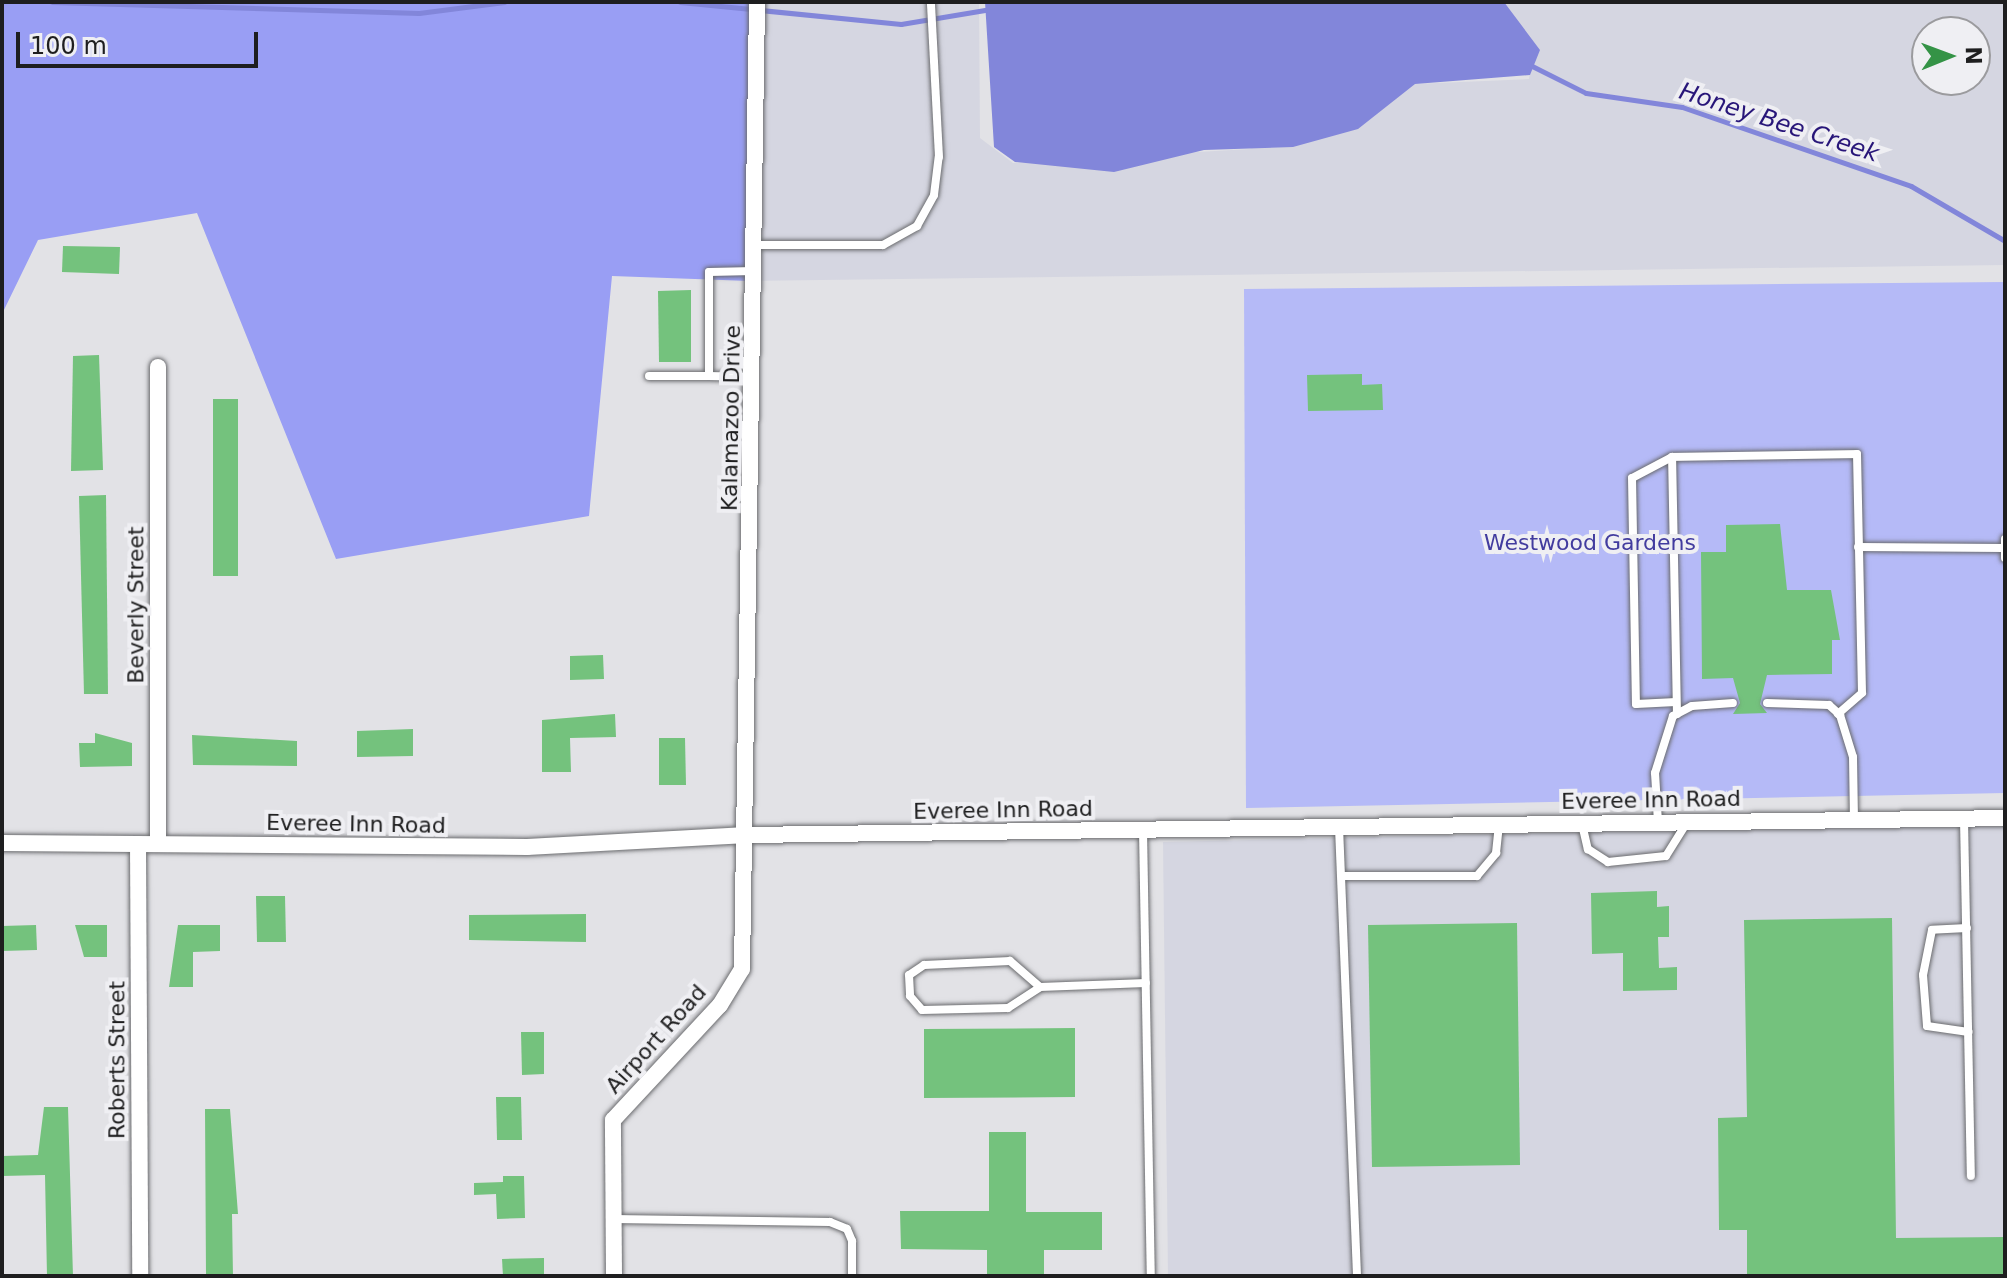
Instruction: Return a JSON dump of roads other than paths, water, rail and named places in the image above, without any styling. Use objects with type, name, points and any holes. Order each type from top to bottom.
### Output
[{"type":"street","name":"Kalamazoo Drive","points":[[747,835],[757,2]]},
{"type":"street","name":"Beverly Street","points":[[158,367],[158,843]]},
{"type":"street","name":"Everee Inn Road","points":[[2,843],[527,847],[747,835],[2005,818]]},
{"type":"street","name":"Airport Road","points":[[614,1276],[613,1120],[710,1016],[742,969],[747,835]]},
{"type":"street","name":"Roberts Street","points":[[138,844],[140,1276]]},
{"type":"lane","points":[[755,245],[883,245],[917,226],[934,195],[939,157],[931,2]]},
{"type":"lane","points":[[709,376],[709,272],[754,271]]},
{"type":"lane","points":[[649,376],[753,377]]},
{"type":"lane","points":[[1676,702],[1636,704],[1632,478],[1672,457],[1857,454],[1862,693],[1838,714]]},
{"type":"lane","points":[[1658,822],[1655,773],[1677,714],[1672,457]]},
{"type":"lane","points":[[2005,539],[2005,558]]},
{"type":"lane","points":[[1858,547],[2004,548]]},
{"type":"lane","points":[[1677,714],[1733,703]]},
{"type":"lane","points":[[1767,703],[1829,705],[1838,714],[1853,757],[1854,820]]},
{"type":"lane","points":[[1964,819],[1971,1176]]},
{"type":"lane","points":[[1582,823],[1588,849],[1608,862],[1666,856],[1687,822]]},
{"type":"lane","points":[[1342,876],[1477,876],[1496,853],[1499,824]]},
{"type":"lane","points":[[1339,826],[1357,1276]]},
{"type":"lane","points":[[1143,830],[1151,1276]]},
{"type":"lane","points":[[1967,928],[1932,930],[1923,949],[1927,1026],[1969,1032]]},
{"type":"lane","points":[[1040,987],[1010,961],[924,965],[909,975],[910,996],[922,1010],[1008,1008],[1040,987],[1146,983]]},
{"type":"lane","points":[[613,1219],[830,1222],[847,1229],[852,1241],[852,1276]]},
{"type":"waterway","name":"Honey Bee Creek","points":[[52,2],[419,13],[504,2]]},
{"type":"waterway","name":"Honey Bee Creek","points":[[680,2],[901,24],[985,10]]},
{"type":"waterway","name":"Honey Bee Creek","points":[[1532,66],[1586,93],[1682,107],[1911,186],[2005,241]]},
{"type":"park label","name":"Westwood Gardens","points":[[1590,543]]}]
